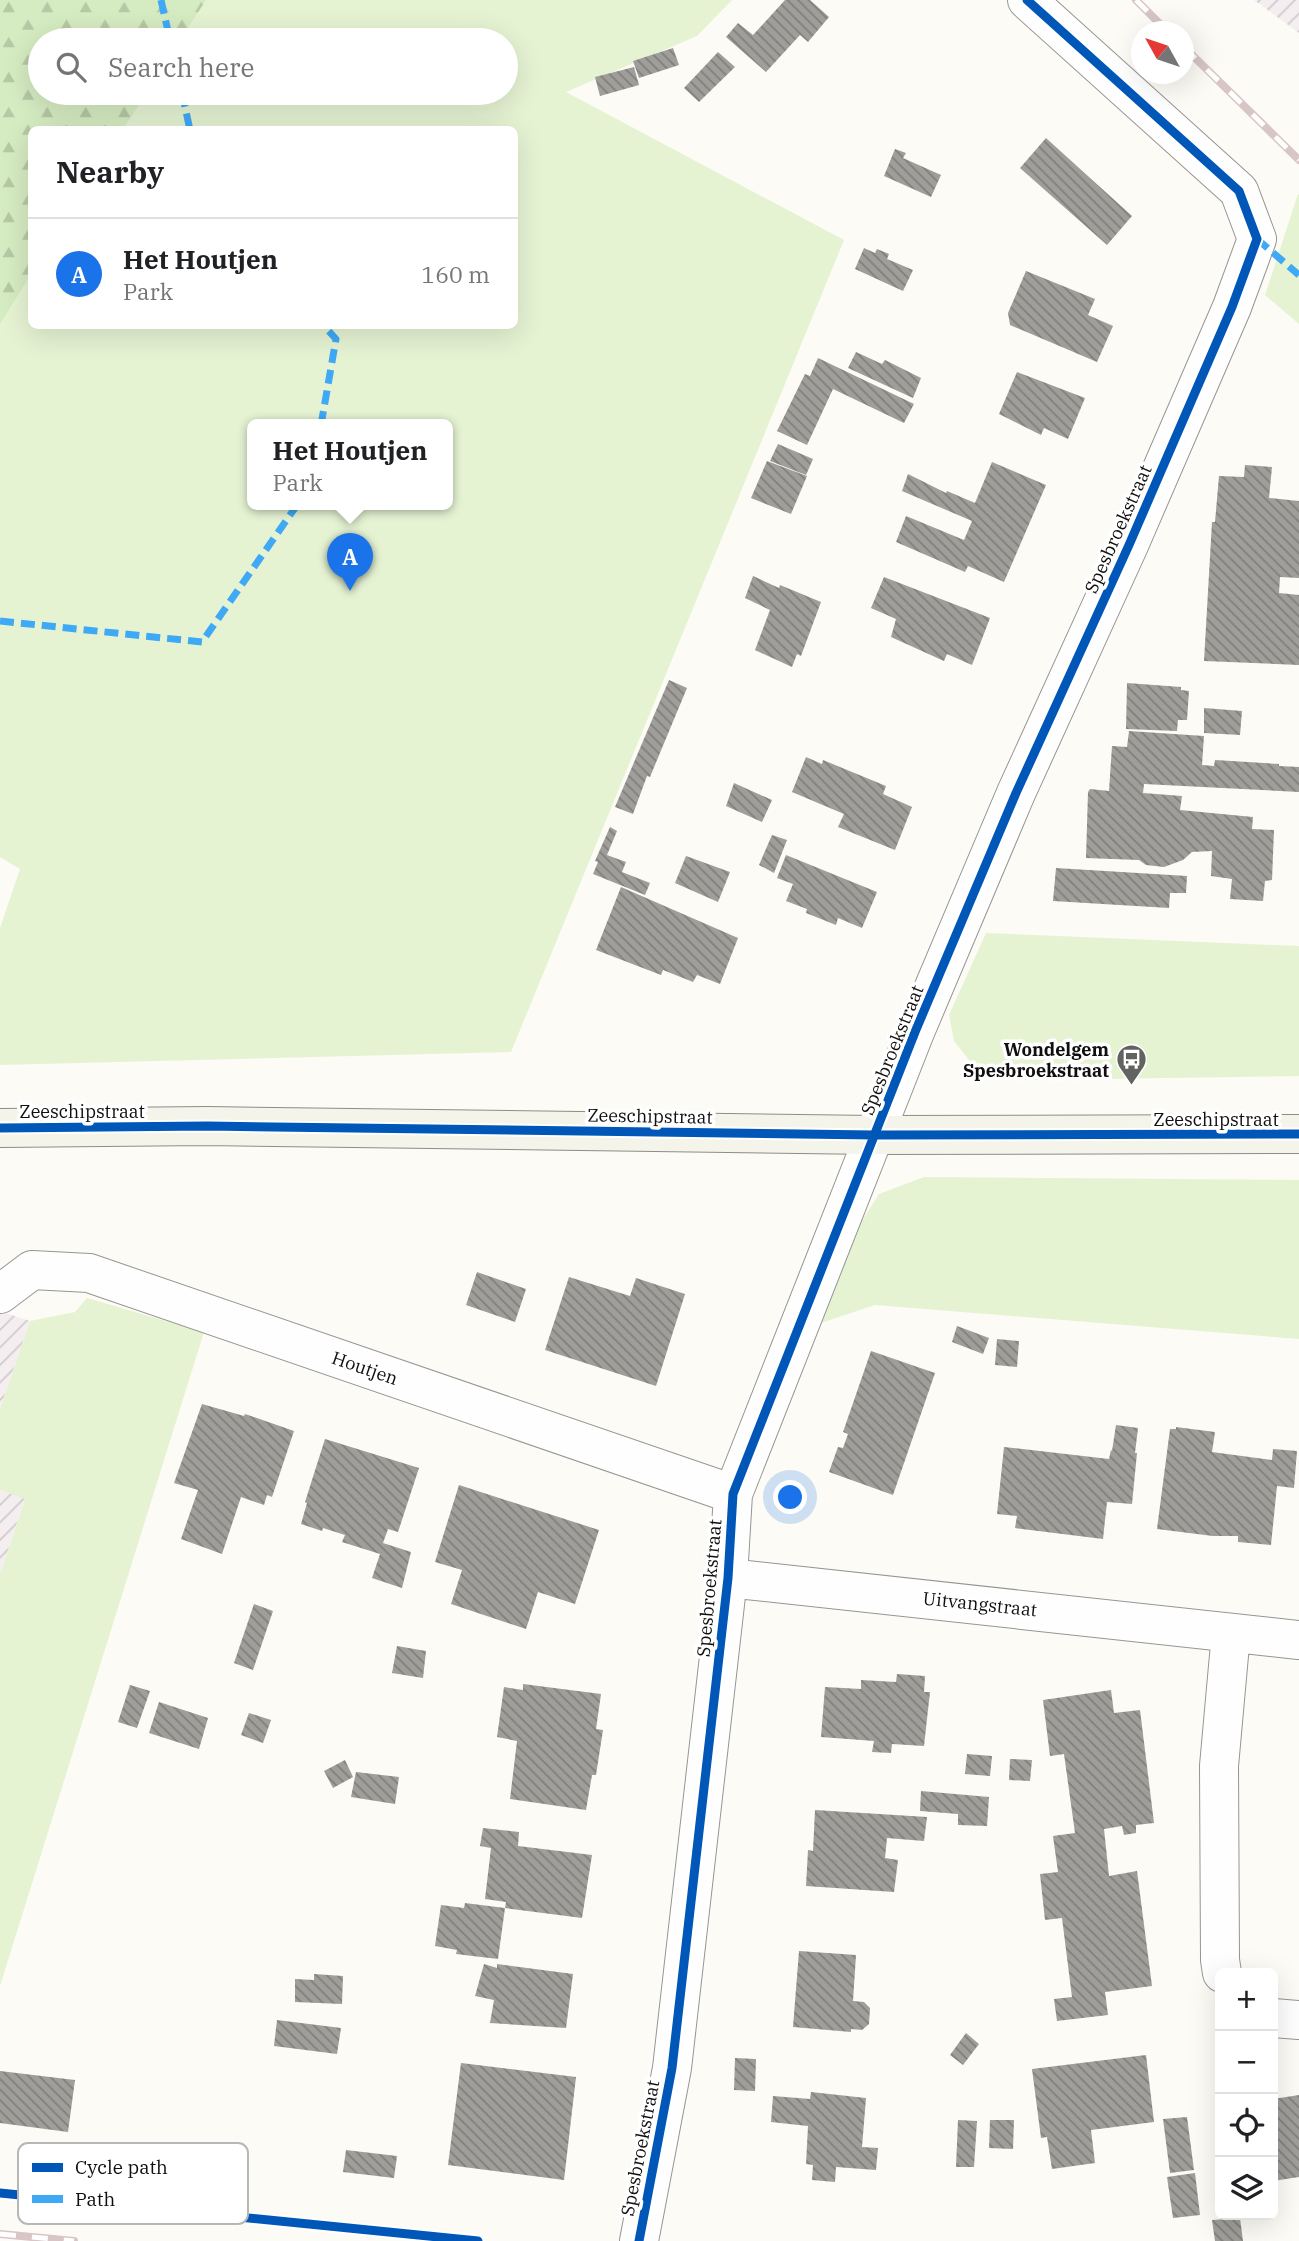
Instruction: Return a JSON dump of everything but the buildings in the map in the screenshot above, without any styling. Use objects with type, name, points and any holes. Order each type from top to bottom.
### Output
[{"type":"main road","name":"Zeeschipstraat","points":[[0,1128],[207,1126],[874,1135],[1299,1134]]},
{"type":"street","name":"Spesbroekstraat","points":[[639,2241],[672,2068],[729,1578],[733,1494],[915,1032],[1016,793],[1233,307],[1256,239],[1239,191],[1027,0]]},
{"type":"street","name":"Houtjen","points":[[0,1294],[32,1270],[89,1273],[733,1494]]},
{"type":"street","name":"Uitvangstraat","points":[[729,1578],[1299,1640]]},
{"type":"street","points":[[1221,1968],[1219,1766],[1231,1633]]},
{"type":"street","points":[[1278,2018],[1299,2020]]},
{"type":"shaded area","points":[[1254,0],[1299,0],[1299,33]]},
{"type":"shaded area","points":[[0,1311],[30,1321],[0,1409]]},
{"type":"shaded area","points":[[0,1490],[25,1498],[0,1575]]},
{"type":"green space","points":[[0,0],[732,0],[697,36],[566,92],[844,240],[511,1052],[0,1065],[0,928],[20,869],[0,857]]},
{"type":"green space","points":[[0,0],[206,0],[188,28],[28,28],[28,105],[139,105],[125,126],[28,126],[28,279],[0,324]]},
{"type":"green space","points":[[1299,195],[1299,324],[1265,295]]},
{"type":"green space","points":[[986,933],[1299,946],[1299,1076],[1026,1080],[973,1065],[954,1041],[949,1015]]},
{"type":"green space","points":[[924,1177],[1299,1180],[1299,1339],[875,1305],[821,1323],[858,1227],[879,1194]]},
{"type":"green space","points":[[87,1298],[204,1332],[0,1986],[0,1575],[25,1499],[0,1490],[0,1409],[30,1321],[75,1312]]},
{"type":"railway","points":[[1136,0],[1157,21]]},
{"type":"railway","points":[[1194,57],[1299,160]]},
{"type":"railway","points":[[0,2234],[74,2241]]},
{"type":"marked path","points":[[161,0],[167,28]]},
{"type":"marked path","points":[[185,105],[189,126]]},
{"type":"marked path","points":[[1257,239],[1299,275]]},
{"type":"marked path","points":[[322,419],[336,339],[327,329]]},
{"type":"marked path","points":[[0,621],[202,642],[294,510]]},
{"type":"cycle path","points":[[639,2241],[672,2068],[728,1578],[733,1494],[915,1032],[1016,793],[1129,545],[1232,307],[1257,239],[1239,191],[1027,0]]},
{"type":"cycle path","points":[[0,1128],[207,1126],[874,1135],[1299,1134]]},
{"type":"cycle path","points":[[0,2193],[18,2195]]},
{"type":"cycle path","points":[[248,2218],[478,2241]]},
{"type":"place","name":"Het Houtjen","points":[[350,591]]},
{"type":"place","name":"Wondelgem Spesbroekstraat","points":[[1132,1086]]}]
